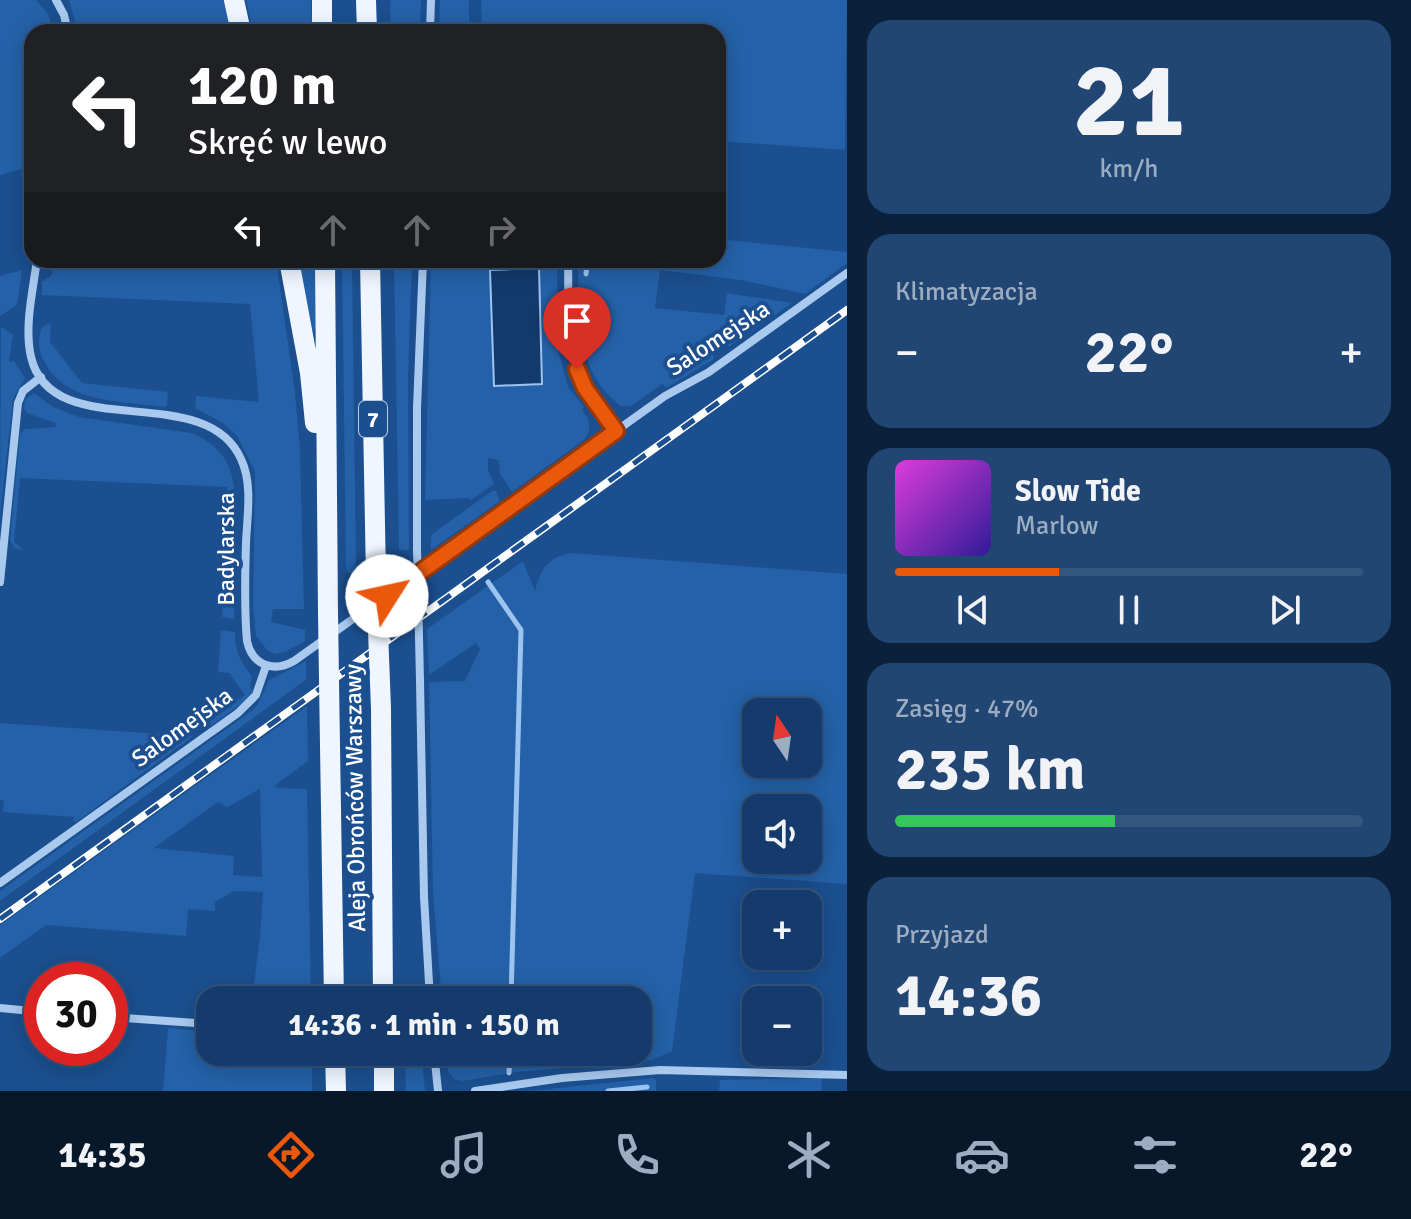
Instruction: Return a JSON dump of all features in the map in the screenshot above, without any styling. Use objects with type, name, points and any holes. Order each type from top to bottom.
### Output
[{"type":"main road","points":[[234,0],[239,24]]},
{"type":"main road","points":[[322,0],[322,24]]},
{"type":"main road","points":[[366,0],[367,24]]},
{"type":"main road","points":[[290,268],[310,373],[327,546]]},
{"type":"main road","name":"Aleja Obrońców Warszawy","points":[[325,268],[334,986]]},
{"type":"main road","name":"Aleja Obrońców Warszawy","points":[[370,268],[381,709],[383,986]]},
{"type":"main road","points":[[335,1066],[336,1091]]},
{"type":"main road","points":[[384,1066],[384,1091]]},
{"type":"street","points":[[56,0],[66,24]]},
{"type":"street","points":[[430,24],[431,0]]},
{"type":"street","points":[[0,582],[18,403],[23,391],[41,377],[32,358],[29,339],[36,268]]},
{"type":"street","points":[[423,268],[417,408],[417,549],[424,897],[429,986]]},
{"type":"street","points":[[568,268],[570,333],[577,369],[585,388],[616,431]]},
{"type":"street","name":"Salomejska","points":[[0,883],[238,713],[256,695],[266,666],[281,667],[294,661],[665,396],[709,372],[847,273]]},
{"type":"street","name":"Badylarska","points":[[41,377],[58,394],[75,402],[199,422],[213,428],[232,444],[241,459],[247,485],[247,641],[253,656],[266,666]]},
{"type":"street","points":[[0,1008],[24,1010]]},
{"type":"street","points":[[128,1018],[196,1023]]},
{"type":"street","points":[[435,1066],[438,1091]]},
{"type":"street","points":[[475,1091],[630,1071],[847,1075]]},
{"type":"shaded area","points":[[0,0],[36,0],[48,14],[51,24],[24,24],[24,168],[0,175]]},
{"type":"shaded area","points":[[69,0],[224,0],[230,24],[76,24]]},
{"type":"shaded area","points":[[246,0],[311,0],[312,24],[251,24]]},
{"type":"shaded area","points":[[390,0],[421,0],[420,24],[391,24]]},
{"type":"shaded area","points":[[440,0],[469,0],[469,24],[439,24]]},
{"type":"shaded area","points":[[481,0],[847,0],[845,150],[726,142],[726,24],[482,24]]},
{"type":"shaded area","points":[[726,240],[847,252],[847,263],[805,294],[741,280],[660,270],[655,308],[724,315],[727,293],[792,303],[730,346],[722,346],[713,353],[714,359],[666,388],[662,384],[631,406],[621,406],[595,376],[582,340],[578,268],[726,268]]},
{"type":"shaded area","points":[[53,268],[277,268],[300,451],[304,609],[273,609],[271,622],[305,630],[305,641],[275,654],[267,650],[256,636],[253,608],[255,472],[237,436],[223,423],[195,408],[196,396],[259,402],[250,304],[42,295],[42,282],[52,275]]},
{"type":"shaded area","points":[[299,268],[317,268],[317,329],[312,330]]},
{"type":"shaded area","points":[[342,268],[352,268],[356,564],[353,574],[347,572]]},
{"type":"shaded area","points":[[394,268],[412,268],[408,376],[409,550],[399,550]]},
{"type":"shaded area","points":[[431,268],[557,268],[558,350],[568,387],[584,407],[582,409],[588,420],[589,431],[585,439],[512,492],[500,474],[499,460],[488,458],[488,470],[494,484],[471,500],[425,500]]},
{"type":"shaded area","points":[[539,268],[542,384],[494,386],[490,270]]},
{"type":"shaded area","points":[[22,270],[17,305],[0,316],[0,276]]},
{"type":"shaded area","points":[[51,323],[50,342],[82,383],[168,392],[167,405],[97,398],[67,386],[45,363],[40,350],[42,327]]},
{"type":"shaded area","points":[[1,327],[13,335],[9,362],[14,361],[25,378],[13,399],[0,516]]},
{"type":"shaded area","points":[[34,393],[53,407],[79,417],[191,433],[221,453],[230,468],[234,487],[234,619],[222,617],[227,487],[20,478],[14,542],[23,550],[14,548],[10,540],[20,434],[25,429],[56,427],[55,423],[27,413],[24,409],[25,400]]},
{"type":"shaded area","points":[[496,491],[500,501],[431,550],[431,535]]},
{"type":"shaded area","points":[[571,553],[847,574],[847,884],[695,873],[672,1051],[652,1060],[652,986],[441,986],[433,894],[429,682],[465,681],[480,649],[476,643],[429,675],[427,629],[523,561],[535,591],[546,565]]},
{"type":"shaded area","points":[[221,630],[235,632],[237,651],[252,676],[250,688],[253,690],[248,699],[205,730],[196,729],[245,695],[229,673],[218,672]]},
{"type":"shaded area","points":[[306,661],[306,680],[0,901],[0,891],[250,712],[257,706],[269,680]]},
{"type":"shaded area","points":[[307,706],[308,761],[274,786],[307,789],[311,986],[254,986],[263,892],[234,891],[215,902],[215,911],[188,909],[186,936],[46,925],[0,958],[0,925]],"holes":[[[260,789],[262,877],[233,875],[234,856],[154,848],[218,802],[227,807]]]},
{"type":"shaded area","points":[[0,723],[189,736],[190,733],[192,737],[76,822],[73,820],[75,817],[3,812],[4,801],[0,800]]},
{"type":"shaded area","points":[[168,1028],[196,1031],[196,1066],[312,1066],[312,1091],[163,1091]]},
{"type":"shaded area","points":[[405,1066],[422,1066],[425,1091],[406,1091]]},
{"type":"shaded area","points":[[447,1066],[584,1066],[462,1081],[454,1079]]},
{"type":"shaded area","points":[[822,1078],[821,1091],[719,1091],[720,1080]]},
{"type":"shaded area","points":[[656,1080],[656,1091],[530,1091]]},
{"type":"waterway","points":[[586,274],[587,268]]},
{"type":"waterway","points":[[584,320],[586,348]]},
{"type":"waterway","points":[[488,582],[521,630],[511,986]]},
{"type":"waterway","points":[[509,1066],[509,1073]]},
{"type":"waterway","points":[[608,1091],[647,1087]]},
{"type":"railway","points":[[0,919],[847,310]]},
{"type":"route","points":[[387,596],[616,431],[585,388],[577,369]]}]
